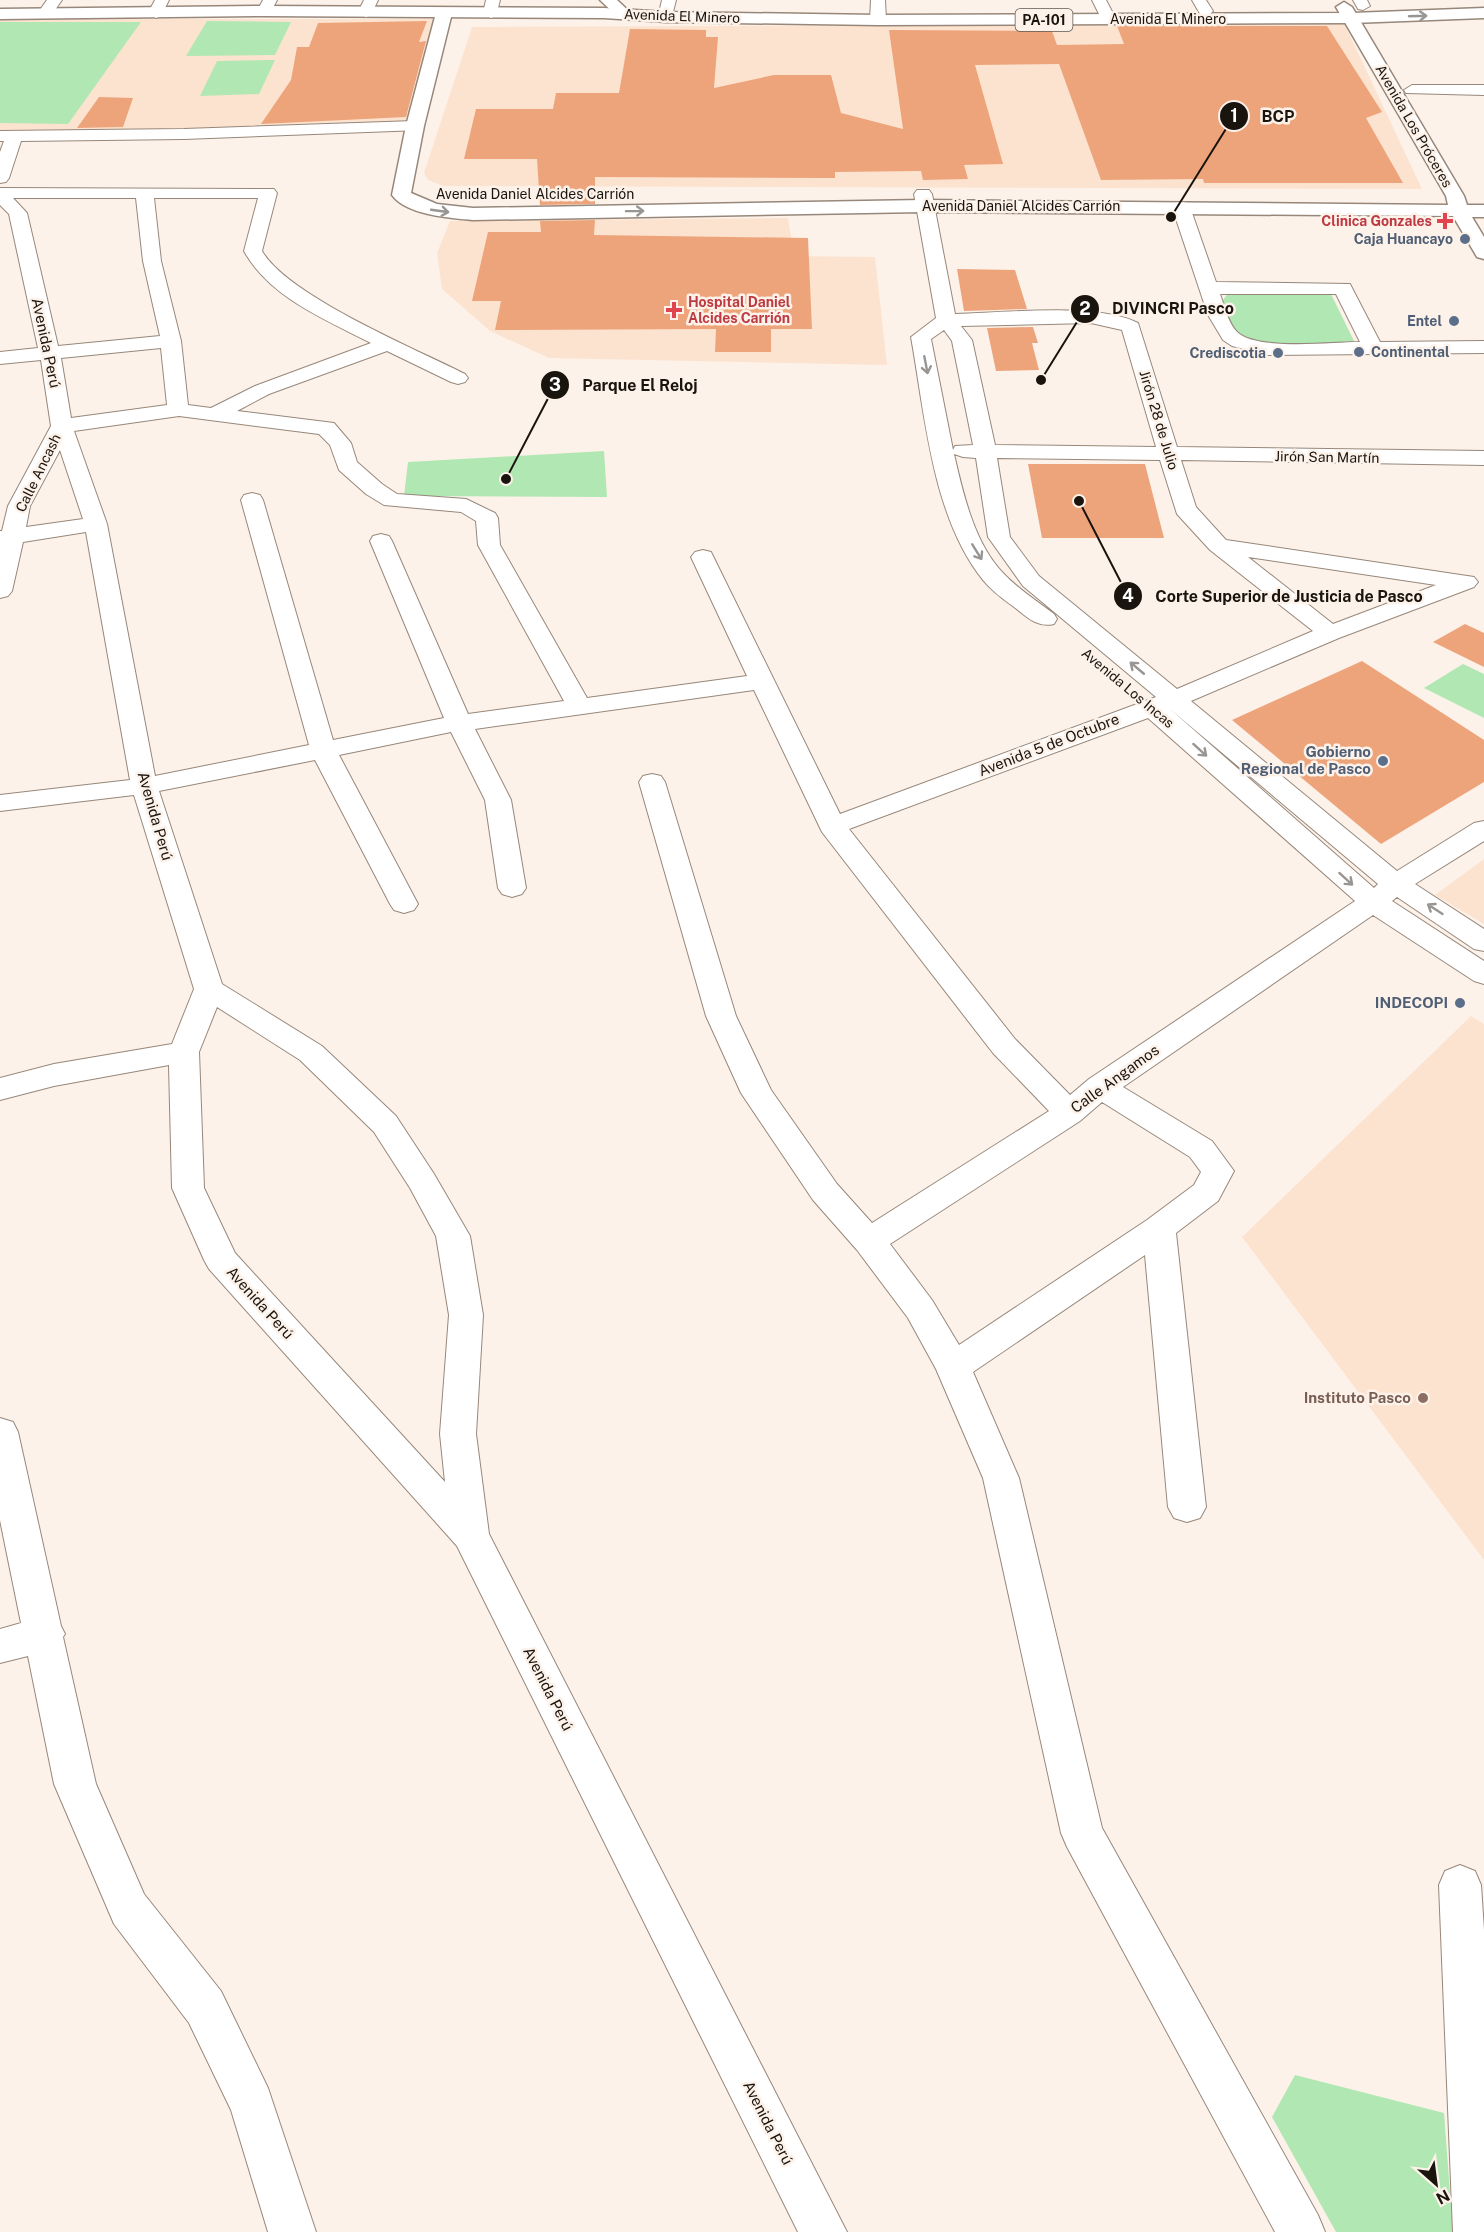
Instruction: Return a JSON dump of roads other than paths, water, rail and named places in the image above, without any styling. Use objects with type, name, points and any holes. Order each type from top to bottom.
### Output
[{"type":"street","points":[[45,14],[55,0]]},
{"type":"street","name":"Avenida El Minero","points":[[606,7],[623,12],[667,8],[1104,10],[1237,15],[1470,0]]},
{"type":"street","name":"PA-101","points":[[0,14],[268,5],[368,6],[444,13],[492,6],[606,7]]},
{"type":"street","name":"Avenida El Minero","points":[[1104,10],[1202,6],[1237,15]]},
{"type":"street","name":"Avenida El Minero","points":[[1355,8],[1484,13]]},
{"type":"street","name":"Avenida Los Próceres","points":[[1355,8],[1424,109]]},
{"type":"street","name":"Avenida Los Próceres","points":[[1355,8],[1484,253]]},
{"type":"street","points":[[405,180],[415,126],[444,13]]},
{"type":"street","points":[[1412,90],[1484,90]]},
{"type":"street","points":[[0,178],[7,136],[184,134],[415,126]]},
{"type":"street","name":"Avenida Daniel Alcides Carrión","points":[[459,195],[431,194],[405,180],[401,195],[418,206],[437,211],[473,214],[923,200]]},
{"type":"street","points":[[144,193],[152,261],[171,341],[175,397],[179,410]]},
{"type":"street","points":[[0,194],[268,193],[253,251],[259,266],[303,300],[458,378]]},
{"type":"street","name":"Avenida Perú","points":[[0,194],[18,213],[50,355],[62,426],[96,525],[144,786],[209,989],[184,1052],[188,1188],[220,1260],[470,1535],[823,2232]]},
{"type":"street","name":"Avenida Daniel Alcides Carrión","points":[[541,195],[923,200],[1457,203],[1483,201]]},
{"type":"street","name":"Avenida Los Incas","points":[[923,200],[946,320],[962,340],[985,450],[999,537],[1031,581],[1066,608],[1163,703],[1384,893],[1484,974]]},
{"type":"street","name":"Avenida Daniel Alcides Carrión","points":[[1040,200],[1181,207],[1294,202]]},
{"type":"street","points":[[1181,207],[1208,288],[1228,335],[1245,345],[1269,349],[1484,347]]},
{"type":"street","points":[[1208,288],[1343,288],[1373,348]]},
{"type":"street","name":"Jirón 28 de Julio","points":[[946,320],[1091,317],[1121,322],[1131,327],[1171,455],[1185,509],[1218,545],[1330,633]]},
{"type":"street","name":"Avenida Los Incas","points":[[946,320],[921,337],[955,501],[972,545],[991,575],[1041,616],[1163,703]]},
{"type":"street","points":[[0,358],[50,355],[171,341]]},
{"type":"street","points":[[217,413],[262,390],[389,343]]},
{"type":"street","points":[[62,426],[179,410],[326,428],[340,442],[347,465],[374,489],[392,500],[466,506],[487,518],[489,545],[580,707]]},
{"type":"street","name":"Calle Ancash","points":[[0,591],[6,538],[62,426]]},
{"type":"street","name":"Jirón San Martín","points":[[944,452],[985,450],[1171,455],[1484,458]]},
{"type":"street","points":[[252,500],[323,750],[404,904]]},
{"type":"street","points":[[6,538],[96,525]]},
{"type":"street","points":[[381,541],[459,723],[498,800],[512,888]]},
{"type":"street","points":[[1218,545],[1475,582]]},
{"type":"street","points":[[703,556],[832,826],[1004,1046],[1069,1113]]},
{"type":"street","name":"Avenida 5 de Octubre","points":[[832,826],[1163,703],[1330,633],[1475,582]]},
{"type":"street","points":[[1041,616],[1066,608]]},
{"type":"street","points":[[0,803],[144,786],[459,723],[762,681]]},
{"type":"street","points":[[652,782],[721,1016],[757,1093],[825,1192],[869,1241],[920,1309],[953,1367],[1001,1478],[1082,1833],[1301,2232]]},
{"type":"street","name":"Calle Angamos","points":[[869,1241],[1069,1113],[1101,1087],[1384,893],[1484,829]]},
{"type":"street","name":"Avenida Los Incas","points":[[1384,893],[1484,942]]},
{"type":"street","points":[[209,989],[311,1053],[385,1124],[453,1236],[466,1315],[458,1434],[470,1535]]},
{"type":"street","points":[[0,1089],[54,1076],[184,1052]]},
{"type":"street","points":[[953,1367],[1159,1229],[1206,1193],[1218,1171],[1201,1149],[1101,1087]]},
{"type":"street","points":[[1159,1229],[1187,1507]]},
{"type":"street","points":[[0,1432],[45,1634],[75,1784],[129,1909],[205,2007],[211,2018],[252,2104],[292,2232]]},
{"type":"street","points":[[0,1646],[45,1634]]},
{"type":"street","points":[[1460,1885],[1477,2232]]},
{"type":"place","name":"BCP","points":[[1171,217]]},
{"type":"place","name":"Clinica Gonzales","points":[[1445,221]]},
{"type":"place","name":"Caja Huancayo","points":[[1465,239]]},
{"type":"place","name":"Hospital Daniel Alcides Carrión","points":[[674,310]]},
{"type":"place","name":"Entel","points":[[1454,321]]},
{"type":"place","name":"Continental","points":[[1359,352]]},
{"type":"place","name":"Crediscotia","points":[[1278,353]]},
{"type":"place","name":"DIVINCRI Pasco","points":[[1041,380]]},
{"type":"place","name":"Parque El Reloj","points":[[506,479]]},
{"type":"place","name":"Corte Superior de Justicia de Pasco","points":[[1079,501]]},
{"type":"place","name":"Gobierno Regional de Pasco","points":[[1383,761]]},
{"type":"place","name":"INDECOPI","points":[[1460,1003]]},
{"type":"place","name":"Instituto Pasco","points":[[1423,1398]]}]
